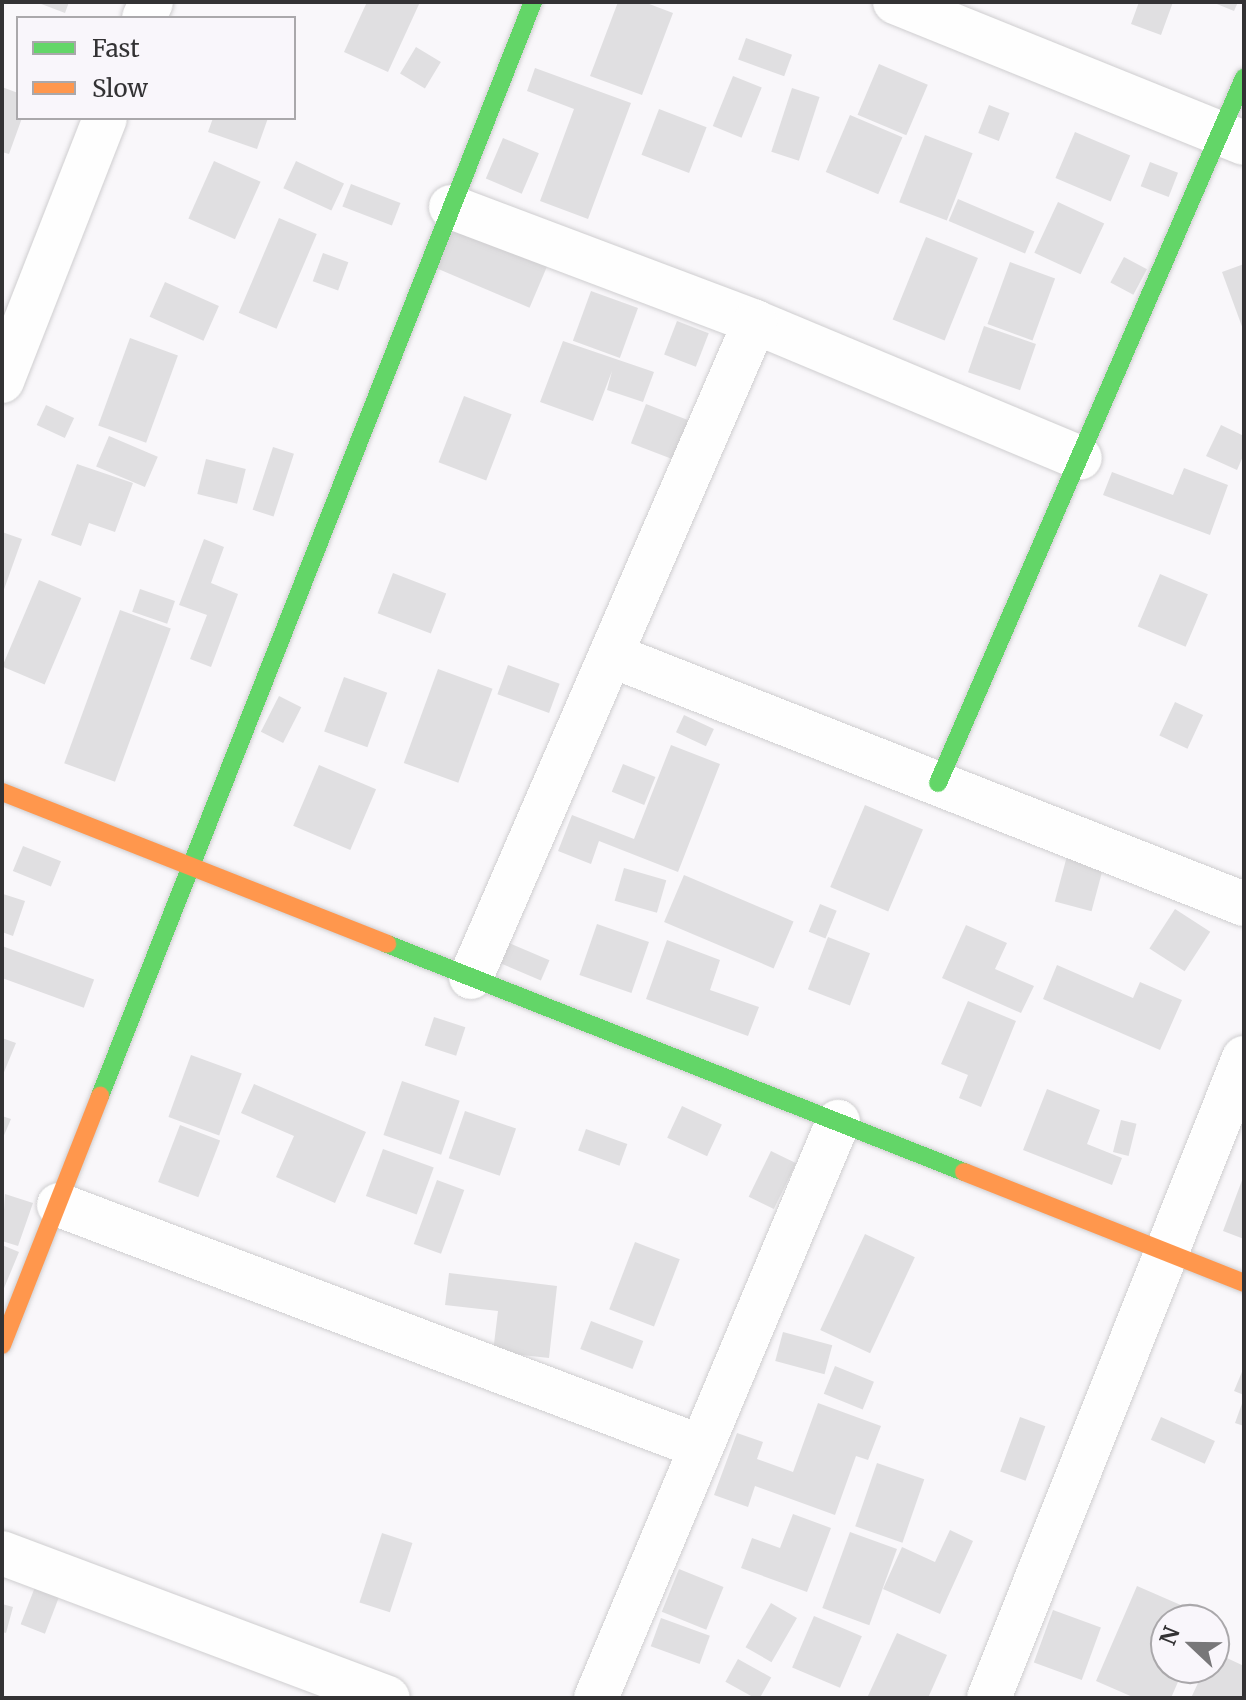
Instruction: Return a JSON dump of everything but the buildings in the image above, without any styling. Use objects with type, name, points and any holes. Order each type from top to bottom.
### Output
[{"type":"street","points":[[2,1345],[189,864],[533,2]]},
{"type":"street","points":[[895,2],[1233,139]]},
{"type":"street","points":[[938,783],[1080,458],[1233,139],[1244,78]]},
{"type":"street","points":[[2,381],[16,308],[104,120]]},
{"type":"street","points":[[451,207],[755,322],[1080,458]]},
{"type":"street","points":[[471,977],[613,656],[755,322]]},
{"type":"street","points":[[613,656],[1244,904]]},
{"type":"street","points":[[2,792],[1244,1283]]},
{"type":"street","points":[[989,1698],[1244,1058]]},
{"type":"street","points":[[596,1698],[838,1122]]},
{"type":"street","points":[[59,1205],[701,1447]]},
{"type":"street","points":[[2,1553],[388,1698]]},
{"type":"traffic: fast","points":[[100,1096],[533,2]]},
{"type":"traffic: fast","points":[[938,783],[1244,78]]},
{"type":"traffic: fast","points":[[387,944],[964,1172]]},
{"type":"traffic: slow","points":[[2,792],[387,944]]},
{"type":"traffic: slow","points":[[2,1345],[100,1096]]},
{"type":"traffic: slow","points":[[964,1172],[1244,1283]]}]
